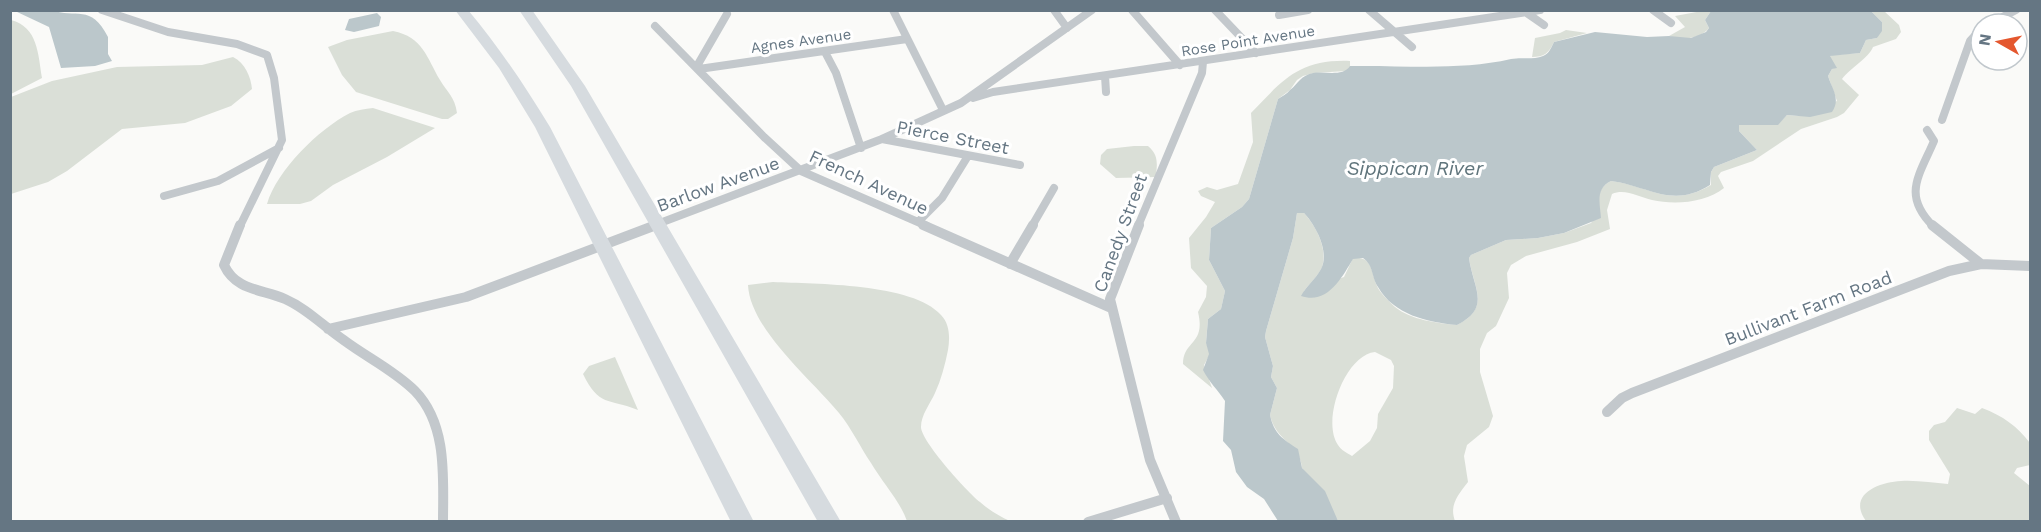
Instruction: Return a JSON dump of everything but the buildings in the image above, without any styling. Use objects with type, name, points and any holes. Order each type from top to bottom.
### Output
[{"type":"highway","points":[[461,10],[513,78],[559,154],[743,522]]},
{"type":"highway","points":[[525,10],[578,86],[830,522]]},
{"type":"street","points":[[102,10],[178,34],[248,46],[264,52],[270,62],[282,140],[236,234],[224,265],[228,275],[237,282],[254,290],[284,298],[303,308],[328,329],[415,391],[426,405],[438,436],[443,485],[443,522]]},
{"type":"street","points":[[893,10],[943,110]]},
{"type":"street","points":[[1054,10],[1067,28]]},
{"type":"street","name":"Barlow Avenue","points":[[328,329],[466,297],[861,148],[961,103],[1092,10]]},
{"type":"street","points":[[1132,10],[1180,65]]},
{"type":"street","points":[[1215,10],[1256,53]]},
{"type":"street","points":[[1279,15],[1308,10]]},
{"type":"street","points":[[1369,10],[1412,47]]},
{"type":"street","name":"Rose Point Avenue","points":[[961,103],[993,92],[1540,10]]},
{"type":"street","points":[[1653,10],[1671,23]]},
{"type":"street","points":[[1525,12],[1544,26]]},
{"type":"street","points":[[698,67],[726,14]]},
{"type":"street","name":"French Avenue","points":[[655,26],[698,67],[764,137],[801,171],[1111,309]]},
{"type":"street","name":"Agnes Avenue","points":[[698,67],[825,52],[907,39]]},
{"type":"street","points":[[1942,120],[1969,43]]},
{"type":"street","points":[[825,52],[836,73],[861,148]]},
{"type":"street","name":"Canedy Street","points":[[1176,522],[1150,460],[1111,309],[1113,290],[1202,73],[1203,62]]},
{"type":"street","points":[[1105,76],[1106,92]]},
{"type":"street","points":[[1926,130],[1934,141],[1915,192],[1916,206],[1930,224],[1981,264]]},
{"type":"street","name":"Pierce Street","points":[[882,139],[1020,165]]},
{"type":"street","points":[[164,196],[218,181],[279,148]]},
{"type":"street","points":[[918,222],[942,198],[968,156]]},
{"type":"street","points":[[1010,264],[1053,188]]},
{"type":"street","name":"Bullivant Farm Road","points":[[1607,412],[1622,398],[1632,393],[1949,271],[1981,264],[2031,266]]},
{"type":"street","points":[[1088,522],[1167,498]]},
{"type":"shaded area","points":[[1711,11],[1705,20],[1709,28],[1705,32],[1690,38],[1669,36],[1685,27],[1675,16]]},
{"type":"shaded area","points":[[1871,11],[1884,11],[1899,25],[1901,32],[1896,39],[1873,47],[1868,55],[1842,79],[1859,95],[1844,113],[1801,129],[1753,161],[1721,172],[1718,176],[1724,188],[1708,197],[1690,202],[1670,202],[1652,200],[1627,192],[1612,194],[1607,210],[1610,229],[1577,242],[1526,256],[1511,265],[1507,273],[1509,298],[1496,326],[1487,333],[1480,349],[1480,372],[1493,416],[1489,427],[1467,445],[1464,456],[1468,482],[1454,505],[1455,521],[1338,521],[1302,468],[1293,447],[1277,431],[1270,415],[1277,388],[1271,377],[1273,366],[1265,337],[1293,238],[1297,213],[1304,213],[1313,224],[1320,238],[1323,253],[1321,270],[1304,291],[1344,277],[1353,258],[1360,258],[1368,262],[1380,291],[1395,307],[1424,320],[1457,325],[1468,318],[1477,304],[1478,296],[1469,258],[1471,255],[1506,240],[1538,238],[1564,233],[1591,223],[1600,211],[1601,190],[1611,181],[1672,196],[1697,192],[1711,185],[1711,172],[1714,167],[1757,150],[1739,131],[1739,125],[1778,124],[1787,115],[1798,116],[1837,101],[1828,76],[1836,67],[1829,57],[1860,53],[1866,40],[1877,38],[1882,22]],"holes":[[[1375,352],[1391,360],[1394,366],[1393,388],[1378,414],[1377,428],[1370,441],[1352,456],[1339,447],[1333,434],[1334,406],[1339,391],[1354,364],[1364,356]]]},
{"type":"shaded area","points":[[11,20],[27,29],[32,35],[38,51],[42,78],[11,94]]},
{"type":"shaded area","points":[[1566,30],[1587,33],[1554,42],[1546,54],[1532,57],[1535,38]]},
{"type":"shaded area","points":[[393,31],[418,43],[453,99],[457,113],[448,119],[442,119],[356,92],[342,75],[328,47],[347,40]]},
{"type":"shaded area","points":[[233,57],[247,71],[252,89],[231,106],[185,123],[122,129],[67,171],[48,182],[11,194],[11,97],[52,81],[117,67],[202,65]]},
{"type":"shaded area","points":[[1332,61],[1350,61],[1350,69],[1346,71],[1303,76],[1278,99],[1249,199],[1242,207],[1211,228],[1209,260],[1225,291],[1221,309],[1208,319],[1206,342],[1210,354],[1204,365],[1212,388],[1183,364],[1186,350],[1199,331],[1198,312],[1206,297],[1207,286],[1191,268],[1189,238],[1215,202],[1201,196],[1198,191],[1207,187],[1217,190],[1238,184],[1253,142],[1251,113],[1283,82],[1305,68]]},
{"type":"shaded area","points":[[373,108],[435,128],[387,157],[333,185],[311,201],[300,204],[267,204],[272,191],[289,164],[325,129],[350,113]]},
{"type":"shaded area","points":[[1148,146],[1154,153],[1157,160],[1156,177],[1116,178],[1100,164],[1101,155],[1107,149]]},
{"type":"shaded area","points":[[773,282],[837,285],[887,291],[927,304],[941,315],[949,331],[948,350],[939,383],[922,418],[923,434],[936,454],[965,488],[987,508],[1010,521],[907,521],[844,419],[784,353],[759,319],[751,302],[748,285]]},
{"type":"shaded area","points":[[615,357],[638,410],[600,397],[594,392],[583,374],[589,366]]},
{"type":"shaded area","points":[[1957,408],[1975,414],[1982,408],[1990,411],[2020,431],[2030,443],[2030,465],[2017,468],[2014,473],[2030,486],[2030,521],[1866,521],[1860,504],[1863,497],[1875,487],[1901,481],[1948,484],[1950,474],[1929,440],[1929,431],[1934,425],[1945,422]]},
{"type":"water","points":[[51,10],[82,14],[95,20],[102,26],[108,37],[108,54],[112,61],[95,66],[61,68],[49,27],[15,11]]},
{"type":"water","name":"Sippican River","points":[[1711,11],[1871,11],[1882,22],[1882,31],[1877,38],[1866,40],[1860,53],[1830,56],[1837,68],[1832,69],[1828,76],[1836,98],[1832,112],[1810,117],[1787,115],[1778,125],[1739,125],[1739,131],[1757,150],[1714,167],[1711,172],[1710,185],[1696,192],[1672,196],[1611,181],[1601,192],[1601,218],[1564,233],[1538,238],[1506,240],[1471,255],[1469,258],[1478,296],[1477,304],[1468,318],[1457,325],[1434,322],[1402,311],[1385,297],[1376,283],[1369,264],[1363,258],[1353,259],[1339,281],[1326,293],[1311,298],[1301,296],[1321,269],[1324,255],[1323,247],[1313,225],[1304,213],[1297,213],[1293,238],[1265,337],[1273,366],[1271,377],[1277,388],[1270,415],[1280,435],[1298,449],[1302,468],[1325,491],[1338,521],[1278,521],[1264,499],[1247,487],[1236,472],[1231,450],[1223,441],[1225,401],[1203,370],[1209,354],[1206,343],[1208,319],[1221,309],[1225,291],[1209,260],[1211,228],[1242,207],[1249,199],[1278,99],[1309,74],[1338,73],[1350,66],[1451,66],[1491,63],[1515,58],[1535,58],[1547,54],[1554,42],[1595,32],[1691,38],[1706,32],[1709,28],[1705,20]]},
{"type":"water","points":[[377,13],[381,17],[379,26],[354,32],[345,30],[349,19]]}]
